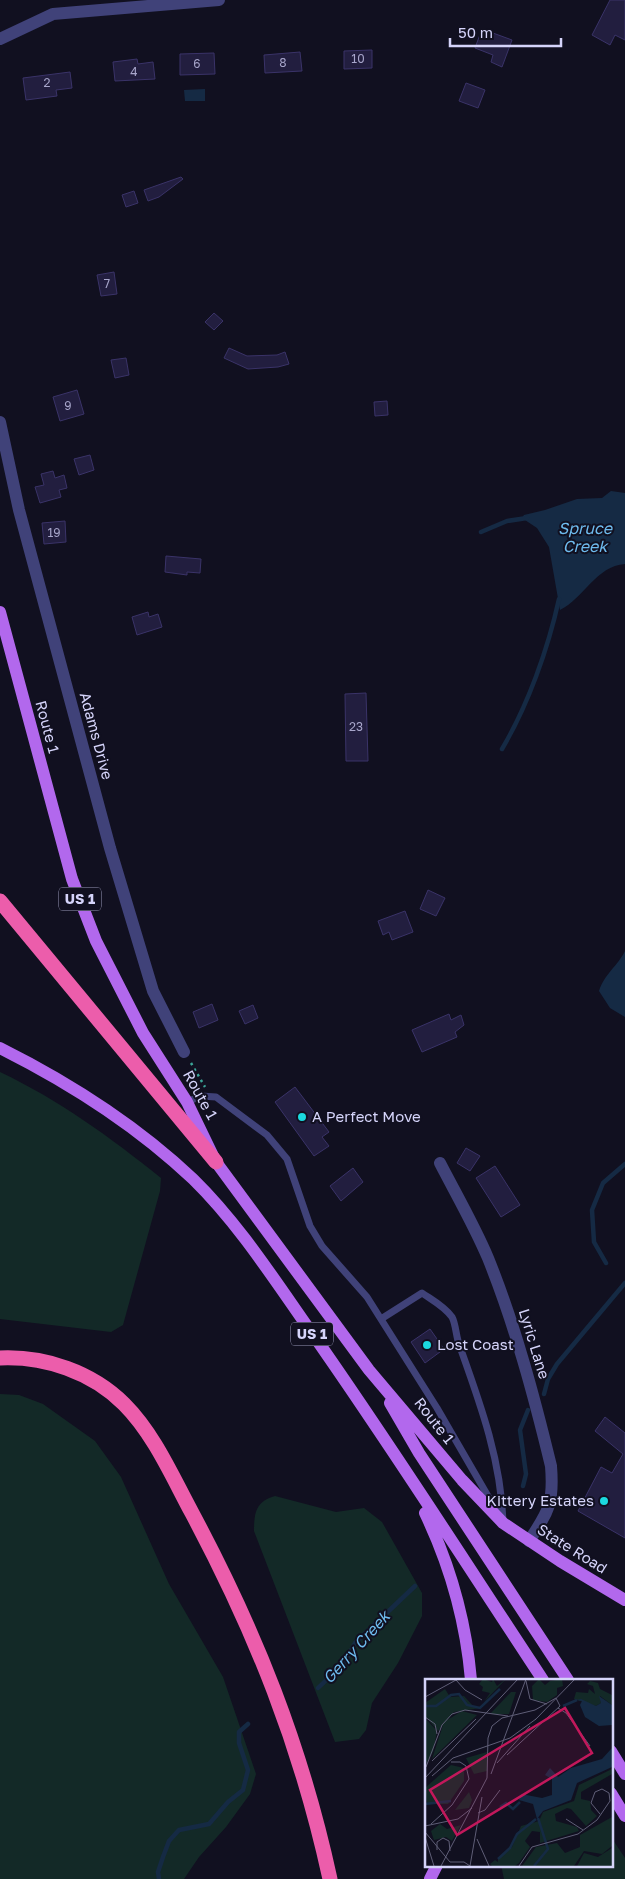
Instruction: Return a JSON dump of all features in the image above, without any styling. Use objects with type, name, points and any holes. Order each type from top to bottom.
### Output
[{"type":"highway","points":[[0,901],[216,1162]]},
{"type":"highway","points":[[0,1358],[27,1358],[43,1361],[76,1372],[108,1391],[123,1404],[146,1432],[163,1459],[225,1576],[264,1662],[306,1782],[330,1879]]},
{"type":"main road","name":"Route 1","points":[[0,612],[72,879],[89,923],[143,1033],[187,1102],[216,1162],[369,1370],[400,1404],[437,1452],[503,1523]]},
{"type":"main road","name":"US 1","points":[[0,1048],[86,1096],[136,1129],[193,1180],[234,1225],[280,1288],[404,1470],[433,1530],[445,1561],[459,1605],[472,1679]]},
{"type":"main road","points":[[369,1370],[419,1453],[567,1679]]},
{"type":"main road","points":[[404,1470],[542,1679]]},
{"type":"main road","name":"State Road","points":[[503,1523],[625,1600]]},
{"type":"main road","points":[[612,1753],[625,1774]]},
{"type":"main road","points":[[612,1795],[625,1816]]},
{"type":"main road","points":[[430,1879],[436,1866]]},
{"type":"street","points":[[0,39],[53,14],[219,0]]},
{"type":"street","name":"Adams Drive","points":[[0,422],[20,514],[110,848],[153,991],[184,1052]]},
{"type":"street","name":"Lyric Lane","points":[[440,1162],[476,1231],[497,1280],[525,1366],[551,1466],[550,1506],[529,1541]]},
{"type":"lane","points":[[187,1102],[201,1096],[216,1097],[266,1135],[287,1159],[310,1226],[322,1246],[367,1297],[442,1417],[503,1523]]},
{"type":"lane","points":[[381,1319],[422,1293],[438,1303],[453,1318],[456,1338],[473,1380],[498,1468],[503,1523]]},
{"type":"path","points":[[184,1052],[210,1096]]},
{"type":"green space","points":[[0,1072],[84,1120],[161,1178],[160,1191],[123,1325],[111,1332],[0,1319]]},
{"type":"green space","points":[[0,1394],[19,1395],[43,1404],[95,1441],[121,1477],[169,1584],[223,1677],[256,1774],[250,1794],[226,1827],[199,1857],[184,1879],[0,1879]]},
{"type":"green space","points":[[275,1496],[336,1512],[364,1508],[382,1522],[422,1593],[422,1616],[398,1663],[372,1703],[366,1730],[359,1739],[335,1742],[254,1531],[257,1509],[264,1501]]},
{"type":"green space","points":[[612,1838],[625,1858],[625,1879],[504,1879],[501,1866],[612,1866]]},
{"type":"water","points":[[205,89],[205,101],[185,101],[184,90]]},
{"type":"water","name":"Spruce Creek","points":[[611,491],[625,493],[625,564],[606,570],[560,610],[549,547],[537,528],[522,518],[524,515],[577,499],[602,498]]},
{"type":"water","points":[[625,951],[625,1017],[610,1008],[599,991],[604,979]]},
{"type":"building","points":[[610,0],[625,0],[625,40],[615,35],[610,45],[592,35]]},
{"type":"building","points":[[482,29],[512,40],[502,67],[491,62],[493,55],[475,48]]},
{"type":"building","points":[[372,50],[372,68],[344,69],[344,51]]},
{"type":"building","points":[[300,52],[302,71],[265,73],[264,55]]},
{"type":"building","points":[[214,53],[215,74],[180,75],[180,54]]},
{"type":"building","points":[[137,59],[138,64],[153,62],[155,79],[115,81],[113,62]]},
{"type":"building","points":[[70,72],[72,88],[56,90],[57,96],[26,100],[23,78]]},
{"type":"building","points":[[466,83],[485,90],[478,108],[459,101]]},
{"type":"building","points":[[181,177],[183,179],[159,197],[148,201],[144,190]]},
{"type":"building","points":[[134,191],[138,203],[126,207],[122,195]]},
{"type":"building","points":[[114,272],[117,294],[101,296],[97,275]]},
{"type":"building","points":[[214,313],[223,321],[214,330],[205,322]]},
{"type":"building","points":[[229,348],[247,356],[277,355],[285,352],[289,364],[278,367],[248,369],[224,358]]},
{"type":"building","points":[[126,358],[129,375],[115,378],[111,360]]},
{"type":"building","points":[[77,390],[84,414],[60,421],[53,397]]},
{"type":"building","points":[[387,401],[388,415],[375,416],[374,402]]},
{"type":"building","points":[[90,455],[94,470],[79,475],[74,459]]},
{"type":"building","points":[[53,471],[55,478],[64,475],[67,488],[59,490],[61,497],[40,503],[35,487],[44,485],[41,474]]},
{"type":"building","points":[[65,521],[66,542],[44,544],[42,523]]},
{"type":"building","points":[[166,556],[201,559],[200,573],[187,572],[187,575],[165,572]]},
{"type":"building","points":[[148,612],[149,617],[158,614],[162,627],[137,635],[132,617]]},
{"type":"building","points":[[366,693],[368,761],[346,761],[345,694]]},
{"type":"building","points":[[428,890],[445,898],[436,916],[420,909]]},
{"type":"building","points":[[405,911],[413,932],[392,940],[389,932],[383,935],[378,921]]},
{"type":"building","points":[[212,1004],[218,1020],[199,1028],[193,1012]]},
{"type":"building","points":[[253,1005],[258,1018],[245,1024],[239,1011]]},
{"type":"building","points":[[449,1014],[451,1020],[461,1015],[464,1025],[455,1032],[457,1037],[422,1052],[412,1030]]},
{"type":"building","name":"A Perfect Move","points":[[295,1087],[329,1132],[322,1137],[329,1146],[314,1156],[275,1102]]},
{"type":"building","points":[[466,1148],[480,1156],[470,1171],[457,1163]]},
{"type":"building","points":[[495,1166],[520,1205],[501,1217],[476,1178]]},
{"type":"building","points":[[353,1168],[363,1182],[341,1201],[330,1186]]},
{"type":"building","name":"Lost Coast","points":[[430,1329],[444,1349],[425,1363],[411,1342]]},
{"type":"building","name":"Kittery Estates","points":[[605,1417],[625,1433],[625,1538],[578,1511],[601,1467],[612,1473],[623,1454],[595,1431]]},
{"type":"waterway","points":[[481,532],[507,521],[527,518]]},
{"type":"waterway","points":[[502,749],[529,695],[549,637],[559,599]]},
{"type":"waterway","name":"Gerry Creek","points":[[606,1263],[594,1242],[592,1210],[603,1183],[625,1164]]},
{"type":"waterway","name":"Gerry Creek","points":[[544,1394],[548,1379],[557,1364],[625,1283]]},
{"type":"waterway","name":"Gerry Creek","points":[[523,1486],[526,1474],[520,1430],[528,1410]]},
{"type":"waterway","name":"Gerry Creek","points":[[318,1688],[345,1662],[355,1643],[415,1586]]},
{"type":"waterway","name":"Gerry Creek","points":[[159,1879],[158,1872],[169,1841],[179,1830],[209,1824],[228,1802],[243,1790],[248,1770],[239,1743],[239,1732],[248,1724]]},
{"type":"place","name":"A Perfect Move","points":[[302,1117]]},
{"type":"place","name":"Lost Coast","points":[[427,1345]]},
{"type":"place","name":"Kittery Estates","points":[[604,1501]]}]
